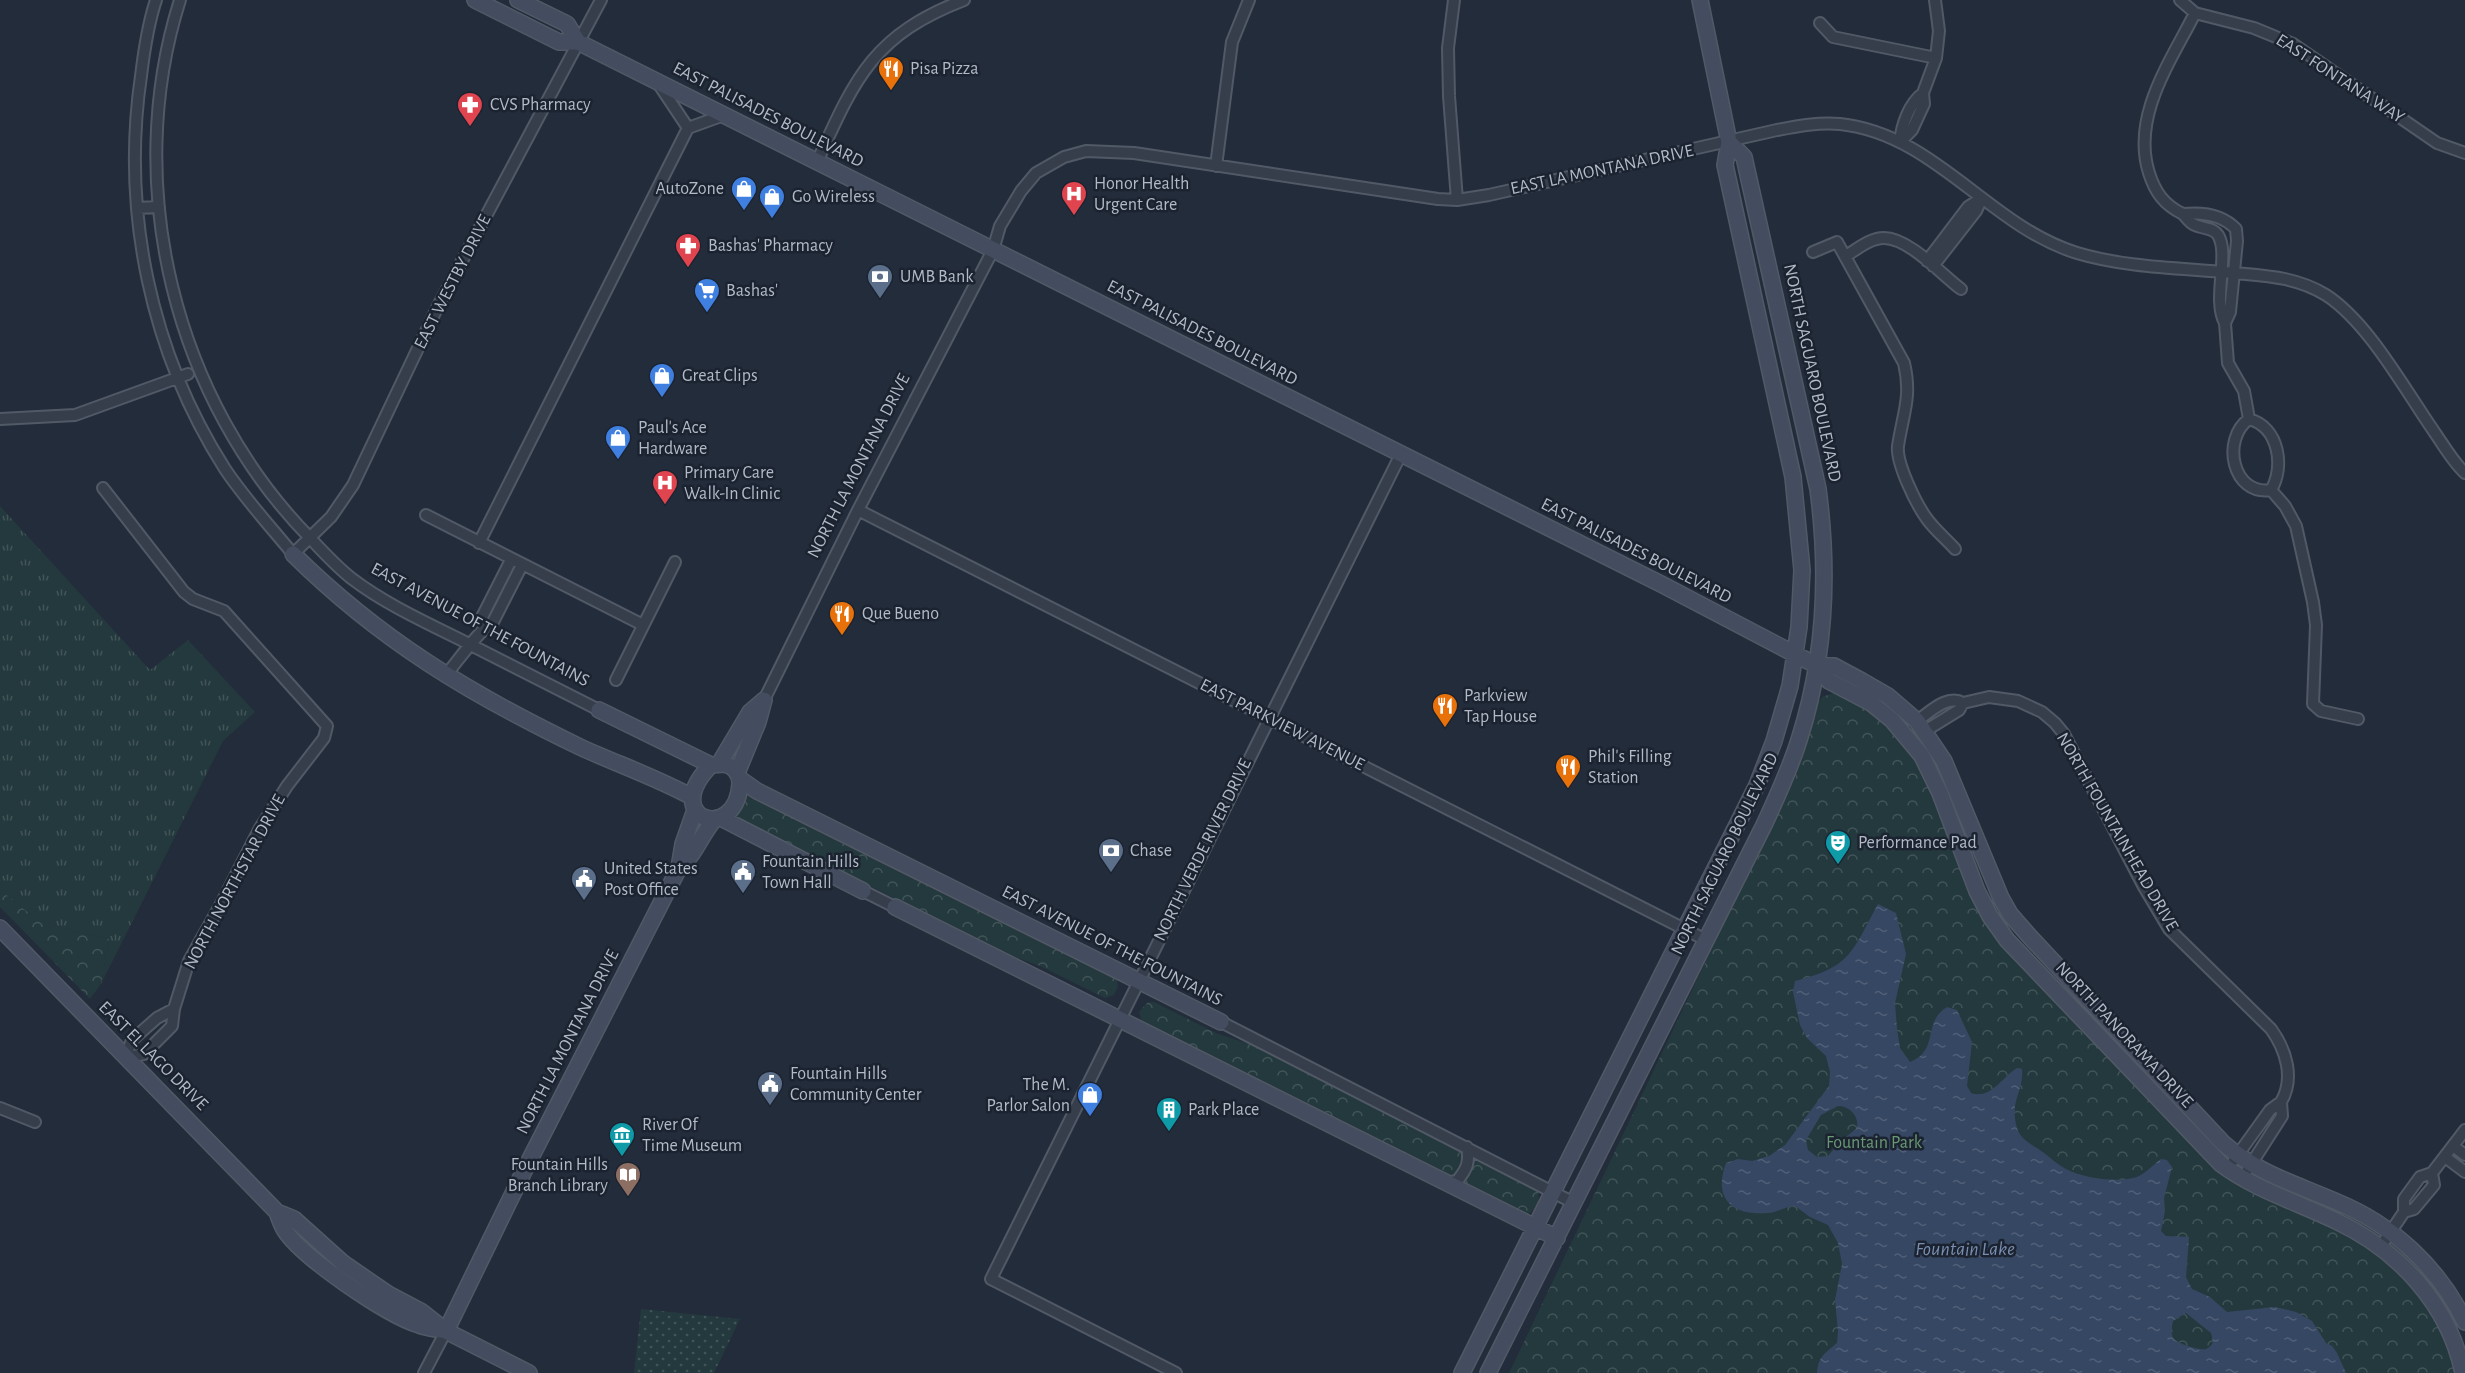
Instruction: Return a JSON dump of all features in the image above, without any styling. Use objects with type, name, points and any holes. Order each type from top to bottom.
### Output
[{"type":"street","points":[[156,0],[148,33],[137,104],[135,153],[137,208],[151,296],[183,376],[194,414],[225,469],[293,554],[325,586],[364,619],[474,693],[581,747],[652,776],[693,804],[704,819],[718,819],[1557,1238]]},
{"type":"street","name":"EAST AVENUE OF THE FOUNTAINS","points":[[180,0],[167,54],[160,97],[157,145],[159,207],[173,290],[202,378],[235,443],[275,500],[310,539],[350,577],[377,596],[599,710],[715,764]]},
{"type":"street","name":"EAST PALISADES BOULEVARD","points":[[475,0],[559,42],[578,42],[657,81],[1661,584],[1806,660]]},
{"type":"street","name":"EAST PALISADES BOULEVARD","points":[[518,0],[567,24],[578,42]]},
{"type":"street","name":"EAST WESTBY DRIVE","points":[[293,554],[310,539],[344,501],[365,464],[439,304],[601,0]]},
{"type":"street","points":[[817,162],[846,98],[870,61],[916,22],[964,0]]},
{"type":"street","points":[[1216,166],[1232,42],[1249,0]]},
{"type":"street","points":[[1454,0],[1448,59],[1457,200]]},
{"type":"street","name":"NORTH SAGUARO BOULEVARD","points":[[1488,1373],[1785,779],[1805,718],[1806,660],[1799,519],[1793,477],[1725,165],[1729,142],[1700,0]]},
{"type":"street","points":[[1900,142],[1912,130],[1924,104],[1923,93],[1936,58],[1939,31],[1935,0]]},
{"type":"street","name":"EAST FONTANA WAY","points":[[2180,0],[2195,13],[2254,28],[2293,44],[2437,143],[2465,153]]},
{"type":"street","points":[[2195,13],[2154,93],[2147,115],[2144,138],[2145,162],[2153,188],[2165,203],[2193,224],[2217,234],[2220,238],[2227,272]]},
{"type":"street","points":[[1820,23],[1833,37],[1936,58]]},
{"type":"street","points":[[657,81],[688,128]]},
{"type":"street","points":[[479,543],[688,128],[724,115]]},
{"type":"street","name":"EAST LA MONTANA DRIVE","points":[[993,250],[1000,226],[1021,191],[1036,173],[1064,157],[1086,151],[1105,150],[1384,192],[1457,200],[1489,195],[1795,127],[1839,124],[1876,132],[1921,153],[2041,238],[2077,253],[2146,265],[2266,275],[2296,281],[2327,296],[2358,321],[2465,473]]},
{"type":"street","name":"NORTH SAGUARO BOULEVARD","points":[[1462,1373],[1765,768],[1787,696],[1806,660],[1824,611],[1825,568],[1818,489],[1744,157],[1729,142]]},
{"type":"street","points":[[1930,263],[1968,207],[1982,198]]},
{"type":"street","points":[[137,208],[159,207]]},
{"type":"street","points":[[2182,214],[2202,213],[2229,222],[2235,229],[2237,241],[2227,272],[2219,313],[2225,323],[2228,363],[2244,391],[2249,419],[2264,428],[2275,445],[2278,471],[2271,490]]},
{"type":"street","points":[[2217,234],[2229,222]]},
{"type":"street","points":[[1846,256],[1872,241],[1884,238],[1896,240],[1930,263],[1961,289]]},
{"type":"street","points":[[1813,252],[1837,242],[1904,363],[1909,392],[1898,448],[1900,466],[1926,518],[1955,549]]},
{"type":"street","name":"NORTH LA MONTANA DRIVE","points":[[738,776],[764,700],[858,510],[993,250]]},
{"type":"street","points":[[0,419],[75,415],[183,376]]},
{"type":"street","points":[[2249,419],[2240,426],[2234,439],[2233,454],[2236,469],[2250,487],[2257,490],[2271,490],[2285,506],[2296,526],[2316,625],[2313,704],[2321,711],[2358,719]]},
{"type":"street","name":"NORTH VERDE RIVER DRIVE","points":[[1176,1373],[991,1279],[1401,454]]},
{"type":"street","name":"NORTH NORTHSTAR DRIVE","points":[[104,488],[184,592],[193,599],[224,611],[321,716],[327,726],[327,731],[260,828],[189,961],[174,1009],[172,1026],[144,1054],[125,1058]]},
{"type":"street","name":"EAST PARKVIEW AVENUE","points":[[858,510],[1706,940]]},
{"type":"street","points":[[426,515],[643,625]]},
{"type":"street","points":[[484,627],[482,617],[512,560]]},
{"type":"street","points":[[616,680],[675,562]]},
{"type":"street","points":[[446,675],[484,627],[493,622],[522,565]]},
{"type":"street","points":[[494,595],[504,601]]},
{"type":"street","name":"NORTH PANORAMA DRIVE","points":[[1806,660],[1834,666],[1862,681],[1888,696],[1921,726],[1944,761],[1994,882],[2010,914],[2131,1046],[2244,1160],[2356,1210],[2391,1232],[2436,1275],[2465,1322]]},
{"type":"street","name":"NORTH PANORAMA DRIVE","points":[[1806,660],[1829,681],[1870,703],[1892,720],[1914,744],[1940,794],[1977,891],[1990,916],[2007,940],[2227,1169],[2241,1179],[2335,1221],[2381,1246],[2400,1263],[2427,1294],[2445,1322],[2457,1348],[2463,1373]]},
{"type":"street","name":"NORTH FOUNTAINHEAD DRIVE","points":[[1921,726],[1959,710],[1964,703],[1989,698],[2018,701],[2042,712],[2064,735],[2144,887],[2169,929],[2279,1040],[2285,1052],[2288,1092],[2281,1102],[2270,1110],[2251,1136],[2241,1179]]},
{"type":"street","name":"NORTH LA MONTANA DRIVE","points":[[715,764],[750,712],[764,700]]},
{"type":"street","points":[[715,764],[729,765],[738,776],[736,799],[731,809],[702,834],[693,856],[679,868],[682,844],[697,784],[715,764]]},
{"type":"street","name":"EAST AVENUE OF THE FOUNTAINS","points":[[738,776],[757,790],[1221,1022],[1574,1203]]},
{"type":"street","name":"NORTH LA MONTANA DRIVE","points":[[446,1331],[524,1171],[679,868]]},
{"type":"street","name":"EAST EL LAGO DRIVE","points":[[0,928],[277,1212],[294,1219],[343,1263],[422,1312],[446,1331],[529,1373]]},
{"type":"street","points":[[125,1058],[132,1040],[157,1018],[174,1009]]},
{"type":"street","name":"NORTH FOUNTAINHEAD DRIVE","points":[[2227,1169],[2264,1145],[2282,1116],[2281,1102]]},
{"type":"street","points":[[0,1108],[35,1122]]},
{"type":"street","points":[[2381,1246],[2404,1212],[2404,1199],[2420,1177],[2432,1173],[2465,1130]]},
{"type":"street","points":[[2251,1136],[2264,1145]]},
{"type":"street","points":[[2453,1146],[2465,1155]]},
{"type":"street","points":[[1443,1183],[1457,1181],[1465,1172],[1469,1163],[1467,1147]]},
{"type":"street","points":[[2445,1157],[2465,1172]]},
{"type":"street","points":[[424,1373],[446,1331]]},
{"type":"green space","points":[[0,506],[150,670],[188,640],[255,712],[223,741],[101,984],[109,939],[63,929],[30,914],[0,890]]},
{"type":"green space","name":"Fountain Park","points":[[1836,692],[1883,719],[1924,769],[1967,886],[2223,1174],[2346,1231],[2387,1261],[2436,1319],[2453,1358],[2456,1373],[1509,1373],[1791,783],[1818,703],[1822,697]]},
{"type":"green space","points":[[745,787],[1116,977],[1118,986],[1114,995],[1105,998],[1040,966],[1006,954],[731,818]]},
{"type":"green space","points":[[0,890],[30,914],[63,929],[109,939],[101,984],[90,999],[0,907]]},
{"type":"green space","points":[[1148,1002],[1154,1002],[1216,1033],[1252,1045],[1462,1152],[1465,1156],[1459,1175],[1451,1178],[1142,1023],[1139,1012]]},
{"type":"green space","points":[[1475,1158],[1537,1190],[1538,1201],[1533,1211],[1526,1215],[1462,1184]]},
{"type":"green space","points":[[641,1309],[740,1319],[714,1373],[634,1373]]},
{"type":"water","name":"Fountain Lake","points":[[1878,904],[1896,913],[1906,954],[1895,1003],[1900,1048],[1910,1062],[1925,1050],[1939,1013],[1947,1007],[1957,1010],[1972,1042],[1967,1086],[1971,1093],[1985,1093],[2017,1068],[2022,1069],[2015,1110],[2017,1128],[2028,1142],[2060,1166],[2073,1172],[2102,1179],[2123,1180],[2139,1176],[2161,1159],[2167,1160],[2172,1167],[2164,1198],[2165,1211],[2161,1231],[2166,1236],[2189,1237],[2186,1277],[2192,1289],[2210,1297],[2227,1312],[2275,1307],[2296,1312],[2312,1321],[2326,1343],[2332,1346],[2337,1353],[2346,1373],[1817,1373],[1821,1359],[1837,1343],[1835,1300],[1842,1264],[1838,1243],[1828,1225],[1810,1217],[1795,1206],[1768,1213],[1755,1213],[1735,1208],[1724,1195],[1723,1175],[1726,1163],[1738,1159],[1752,1161],[1769,1156],[1785,1145],[1829,1086],[1830,1072],[1826,1056],[1807,1038],[1800,1025],[1793,992],[1795,981],[1828,970],[1848,955]],"holes":[[[1838,1106],[1853,1112],[1857,1120],[1857,1128],[1828,1156],[1817,1157],[1808,1150],[1806,1140],[1821,1115]],[[2186,1313],[2211,1333],[2213,1342],[2208,1348],[2195,1348],[2174,1339],[2173,1321]]]},
{"type":"place","name":"Pisa Pizza","points":[[891,92]]},
{"type":"place","name":"CVS Pharmacy","points":[[470,128]]},
{"type":"place","name":"AutoZone","points":[[744,212]]},
{"type":"place","name":"Honor Health Urgent Care","points":[[1074,217]]},
{"type":"place","name":"Go Wireless","points":[[772,220]]},
{"type":"place","name":"Bashas' Pharmacy","points":[[688,269]]},
{"type":"place","name":"UMB Bank","points":[[880,300]]},
{"type":"place","name":"Bashas'","points":[[707,314]]},
{"type":"place","name":"Great Clips","points":[[662,399]]},
{"type":"place","name":"Paul's Ace Hardware","points":[[618,461]]},
{"type":"place","name":"Primary Care Walk-In Clinic","points":[[665,506]]},
{"type":"place","name":"Que Bueno","points":[[842,637]]},
{"type":"place","name":"Parkview Tap House","points":[[1445,729]]},
{"type":"place","name":"Phil's Filling Station","points":[[1568,790]]},
{"type":"place","name":"Performance Pad","points":[[1838,866]]},
{"type":"place","name":"Chase","points":[[1111,874]]},
{"type":"place","name":"Fountain Hills Town Hall","points":[[743,895]]},
{"type":"place","name":"United States Post Office","points":[[584,902]]},
{"type":"place","name":"Fountain Hills Community Center","points":[[770,1107]]},
{"type":"place","name":"The M. Parlor Salon","points":[[1090,1118]]},
{"type":"place","name":"Park Place","points":[[1169,1133]]},
{"type":"place","name":"River Of Time Museum","points":[[622,1158]]},
{"type":"place","name":"Fountain Hills Branch Library","points":[[628,1198]]}]
